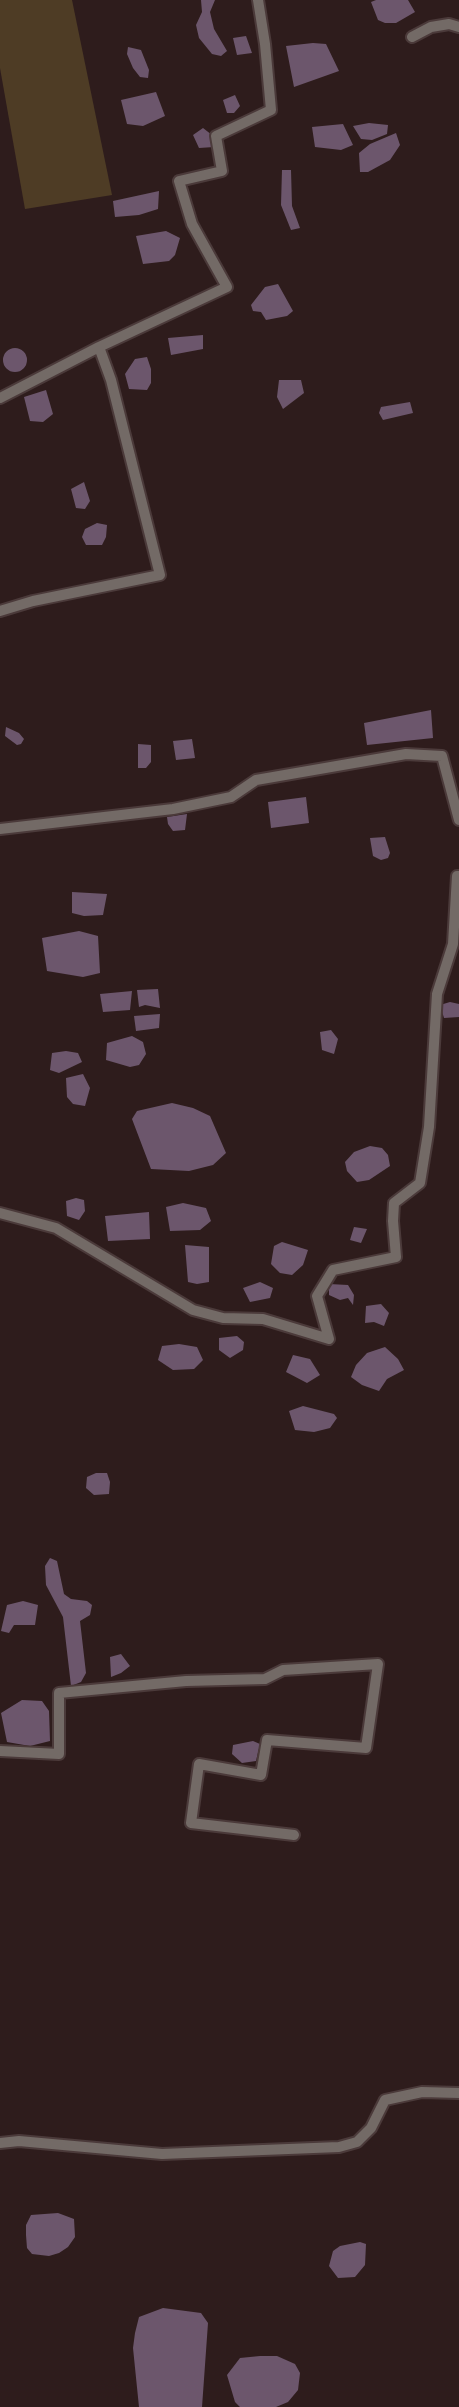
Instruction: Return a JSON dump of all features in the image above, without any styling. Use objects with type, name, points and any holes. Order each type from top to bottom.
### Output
[{"type":"street","points":[[0,398],[99,347],[227,287],[192,224],[179,181],[222,171],[216,136],[271,110],[266,44],[258,0]]},
{"type":"street","points":[[412,37],[431,27],[449,24],[459,27]]},
{"type":"street","points":[[0,611],[33,601],[160,575],[111,380],[99,347]]},
{"type":"street","points":[[0,828],[173,809],[231,797],[256,780],[406,754],[442,756],[459,820]]},
{"type":"street","points":[[0,1213],[56,1228],[193,1311],[223,1318],[263,1319],[329,1339],[317,1296],[333,1270],[396,1257],[394,1203],[420,1183],[429,1127],[437,994],[453,944],[457,876],[459,876]]},
{"type":"street","points":[[0,1751],[59,1754],[59,1693],[186,1681],[265,1679],[283,1670],[378,1664],[366,1748],[267,1740],[261,1775],[199,1764],[191,1823],[294,1835]]},
{"type":"street","points":[[0,2143],[19,2141],[162,2154],[339,2147],[357,2142],[370,2128],[385,2100],[422,2092],[459,2093]]},
{"type":"shaded area","points":[[0,0],[72,0],[112,195],[25,209],[0,68]]},
{"type":"shaded area","points":[[201,0],[215,0],[210,12],[214,29],[227,51],[221,56],[212,54],[199,38],[196,25],[202,12]]},
{"type":"shaded area","points":[[408,0],[415,12],[396,23],[385,23],[378,20],[371,2]]},
{"type":"shaded area","points":[[246,36],[252,53],[237,55],[233,38]]},
{"type":"shaded area","points":[[326,44],[339,71],[294,87],[286,46]]},
{"type":"shaded area","points":[[128,47],[141,50],[149,70],[148,78],[140,77],[133,68],[127,54]]},
{"type":"shaded area","points":[[156,92],[165,116],[143,126],[127,124],[121,100]]},
{"type":"shaded area","points":[[235,95],[240,106],[234,113],[227,113],[223,100]]},
{"type":"shaded area","points":[[369,123],[388,125],[387,134],[372,140],[361,139],[353,126]]},
{"type":"shaded area","points":[[343,124],[353,145],[341,150],[315,147],[312,127]]},
{"type":"shaded area","points":[[203,128],[212,135],[214,147],[199,148],[193,135]]},
{"type":"shaded area","points":[[396,133],[400,145],[390,160],[368,172],[360,172],[359,153],[370,144]]},
{"type":"shaded area","points":[[282,170],[291,170],[292,206],[300,228],[291,230],[281,205]]},
{"type":"shaded area","points":[[159,191],[158,209],[139,215],[115,217],[113,201]]},
{"type":"shaded area","points":[[166,231],[180,238],[175,255],[169,261],[143,264],[136,236]]},
{"type":"shaded area","points":[[278,284],[293,311],[287,316],[266,320],[261,312],[253,311],[251,305],[265,287]]},
{"type":"shaded area","points":[[203,335],[203,349],[171,355],[168,338]]},
{"type":"shaded area","points":[[15,348],[24,351],[27,360],[24,369],[15,372],[6,369],[3,360],[6,351]]},
{"type":"shaded area","points":[[147,357],[151,369],[151,383],[147,390],[129,389],[125,374],[135,359]]},
{"type":"shaded area","points":[[279,380],[301,380],[304,393],[283,409],[277,397]]},
{"type":"shaded area","points":[[46,390],[53,414],[43,422],[30,421],[24,397]]},
{"type":"shaded area","points":[[410,402],[413,413],[383,420],[379,413],[381,407]]},
{"type":"shaded area","points":[[84,482],[90,501],[85,509],[76,508],[71,489]]},
{"type":"shaded area","points":[[97,523],[107,525],[106,537],[102,545],[86,545],[82,537],[85,529]]},
{"type":"shaded area","points":[[431,710],[433,738],[367,745],[364,723]]},
{"type":"shaded area","points":[[6,727],[19,733],[24,739],[21,744],[17,745],[5,736]]},
{"type":"shaded area","points":[[192,739],[195,758],[176,760],[173,741]]},
{"type":"shaded area","points":[[138,744],[151,745],[151,762],[146,768],[138,768]]},
{"type":"shaded area","points":[[306,797],[309,823],[271,828],[268,802]]},
{"type":"shaded area","points":[[187,814],[185,830],[173,831],[168,824],[167,817]]},
{"type":"shaded area","points":[[385,837],[390,853],[388,858],[381,860],[373,856],[370,838]]},
{"type":"shaded area","points":[[72,892],[107,894],[103,915],[84,916],[72,913]]},
{"type":"shaded area","points":[[79,931],[98,936],[100,973],[83,977],[47,971],[42,938]]},
{"type":"shaded area","points":[[158,989],[160,1008],[145,1005],[139,1007],[137,990]]},
{"type":"shaded area","points":[[132,991],[130,1010],[103,1012],[100,994]]},
{"type":"shaded area","points":[[450,1002],[459,1004],[459,1017],[444,1018],[440,1005]]},
{"type":"shaded area","points":[[160,1014],[159,1028],[136,1031],[134,1016]]},
{"type":"shaded area","points":[[331,1030],[338,1039],[334,1054],[322,1050],[320,1032]]},
{"type":"shaded area","points":[[132,1036],[143,1042],[146,1054],[139,1065],[130,1067],[106,1060],[107,1043]]},
{"type":"shaded area","points":[[66,1051],[78,1053],[82,1062],[59,1073],[50,1070],[52,1053]]},
{"type":"shaded area","points":[[83,1074],[90,1088],[85,1106],[73,1104],[67,1097],[66,1078]]},
{"type":"shaded area","points":[[172,1103],[193,1108],[210,1116],[226,1153],[213,1165],[189,1171],[151,1169],[132,1119],[137,1111]]},
{"type":"shaded area","points":[[370,1146],[382,1148],[388,1155],[390,1166],[369,1180],[357,1182],[347,1171],[345,1162],[354,1152]]},
{"type":"shaded area","points":[[76,1198],[84,1200],[85,1211],[79,1220],[67,1216],[66,1201]]},
{"type":"shaded area","points":[[183,1203],[206,1208],[211,1221],[200,1230],[170,1231],[166,1207]]},
{"type":"shaded area","points":[[149,1212],[150,1239],[108,1241],[105,1216]]},
{"type":"shaded area","points":[[354,1227],[367,1229],[361,1243],[350,1240]]},
{"type":"shaded area","points":[[282,1242],[308,1250],[303,1265],[292,1275],[280,1273],[271,1264],[274,1246]]},
{"type":"shaded area","points":[[185,1245],[209,1247],[209,1282],[197,1284],[188,1282]]},
{"type":"shaded area","points":[[260,1282],[273,1288],[270,1298],[250,1302],[243,1288]]},
{"type":"shaded area","points":[[329,1284],[348,1285],[354,1295],[353,1305],[348,1298],[340,1300],[329,1295]]},
{"type":"shaded area","points":[[381,1304],[389,1313],[384,1326],[374,1322],[365,1323],[366,1306]]},
{"type":"shaded area","points":[[237,1336],[244,1342],[243,1350],[230,1358],[219,1350],[219,1338]]},
{"type":"shaded area","points":[[179,1344],[197,1347],[203,1360],[194,1369],[173,1370],[158,1360],[162,1346]]},
{"type":"shaded area","points":[[385,1347],[398,1359],[404,1370],[387,1379],[379,1391],[362,1385],[351,1377],[356,1365],[367,1353]]},
{"type":"shaded area","points":[[293,1355],[310,1359],[320,1375],[307,1383],[286,1372]]},
{"type":"shaded area","points":[[303,1406],[334,1414],[337,1418],[330,1428],[314,1432],[295,1430],[289,1411]]},
{"type":"shaded area","points":[[96,1473],[107,1473],[110,1482],[109,1494],[94,1495],[86,1488],[87,1477]]},
{"type":"shaded area","points":[[50,1558],[57,1561],[64,1594],[71,1599],[87,1601],[92,1605],[90,1615],[80,1621],[86,1673],[81,1682],[71,1686],[63,1617],[46,1585],[45,1566]]},
{"type":"shaded area","points":[[23,1601],[38,1605],[35,1625],[14,1625],[9,1633],[1,1631],[7,1605]]},
{"type":"shaded area","points":[[121,1654],[130,1666],[111,1677],[110,1657]]},
{"type":"shaded area","points":[[22,1700],[42,1701],[49,1711],[50,1741],[30,1746],[7,1742],[1,1713]]},
{"type":"shaded area","points":[[253,1741],[260,1744],[256,1761],[242,1763],[232,1754],[233,1745]]},
{"type":"shaded area","points":[[58,2213],[74,2219],[75,2237],[68,2247],[59,2253],[49,2256],[32,2254],[27,2248],[26,2235],[26,2225],[31,2215]]},
{"type":"shaded area","points":[[360,2242],[366,2244],[365,2265],[355,2277],[338,2278],[329,2266],[333,2251],[340,2246]]},
{"type":"shaded area","points":[[163,2308],[201,2313],[208,2323],[202,2407],[139,2407],[133,2348],[135,2333],[139,2317]]},
{"type":"shaded area","points":[[277,2356],[295,2364],[300,2373],[298,2390],[288,2402],[276,2407],[240,2407],[235,2402],[227,2375],[240,2358]]}]
